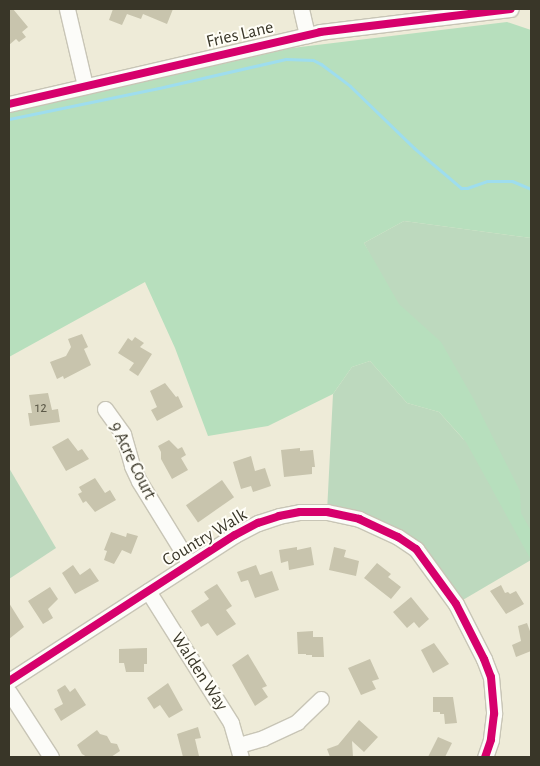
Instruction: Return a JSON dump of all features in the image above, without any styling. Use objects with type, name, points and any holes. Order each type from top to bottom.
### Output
[{"type":"street","points":[[67,9],[85,86]]},
{"type":"street","points":[[301,9],[307,35]]},
{"type":"street","name":"Fries Lane","points":[[9,104],[307,35],[511,9]]},
{"type":"street","name":"9 Acre Court","points":[[104,409],[122,434],[139,481],[190,564]]},
{"type":"street","name":"Country Walk","points":[[9,681],[190,564],[258,523],[300,512],[327,512],[360,519],[398,537],[416,549],[456,604],[484,659],[490,677],[494,714],[491,740],[486,757]]},
{"type":"street","name":"Walden Way","points":[[148,591],[221,705],[231,723],[240,751]]},
{"type":"street","points":[[9,692],[51,757]]},
{"type":"street","points":[[240,751],[297,722],[321,699]]},
{"type":"green space","points":[[507,22],[531,30],[531,238],[404,221],[364,243],[399,304],[441,342],[473,398],[520,491],[521,513],[531,531],[531,560],[466,442],[439,412],[407,403],[370,361],[352,367],[333,394],[268,426],[208,436],[175,348],[145,282],[9,357],[9,113],[292,48]]},
{"type":"green space","points":[[404,221],[531,238],[531,560],[456,604],[416,549],[327,512],[333,394],[352,367],[370,361],[407,403],[439,412],[464,440],[364,243]]},
{"type":"green space","points":[[9,468],[56,548],[9,579]]},
{"type":"building","points":[[9,9],[13,9],[28,27],[22,32],[26,37],[19,42],[16,39],[9,45]]},
{"type":"building","points":[[113,9],[173,9],[167,24],[143,14],[141,19],[127,14],[122,25],[109,20]]},
{"type":"building","points":[[82,334],[88,347],[84,349],[91,365],[64,379],[63,376],[57,379],[50,362],[66,356],[71,347],[68,339]]},
{"type":"building","points":[[135,337],[144,343],[140,347],[152,354],[138,376],[129,370],[134,363],[118,353],[128,338],[132,341]]},
{"type":"building","points":[[165,383],[176,397],[178,396],[183,407],[157,421],[151,410],[157,407],[150,391]]},
{"type":"building","points":[[48,393],[52,410],[58,409],[60,422],[30,426],[28,413],[32,413],[29,395]]},
{"type":"building","points":[[68,438],[78,451],[82,449],[89,459],[66,471],[52,447]]},
{"type":"building","points":[[169,440],[178,449],[182,447],[186,455],[181,458],[188,470],[172,479],[161,459],[161,452],[158,446]]},
{"type":"building","points":[[300,448],[300,451],[313,450],[315,467],[312,467],[312,474],[284,477],[281,450]]},
{"type":"building","points":[[251,456],[255,471],[265,468],[271,486],[253,492],[251,486],[241,489],[233,462]]},
{"type":"building","points":[[95,478],[105,493],[110,490],[116,500],[95,512],[86,501],[83,503],[78,494],[82,492],[79,487]]},
{"type":"building","points":[[222,480],[234,497],[198,522],[186,505]]},
{"type":"building","points":[[111,532],[126,537],[127,533],[138,536],[131,554],[122,550],[114,564],[104,560],[107,551],[104,550]]},
{"type":"building","points":[[297,547],[297,550],[311,547],[314,565],[289,570],[288,561],[281,563],[279,550]]},
{"type":"building","points":[[334,547],[346,550],[344,557],[359,561],[356,576],[329,570]]},
{"type":"building","points":[[377,563],[391,574],[388,577],[401,587],[391,599],[364,578]]},
{"type":"building","points":[[73,565],[80,575],[90,568],[99,581],[75,594],[62,573]]},
{"type":"building","points":[[256,565],[260,575],[272,571],[279,590],[255,598],[248,580],[241,582],[237,572]]},
{"type":"building","points":[[217,584],[232,606],[226,610],[236,624],[217,636],[208,623],[201,627],[191,611],[209,599],[204,592]]},
{"type":"building","points":[[501,585],[505,593],[508,592],[510,594],[516,591],[524,604],[506,614],[490,591]]},
{"type":"building","points":[[50,587],[58,599],[48,609],[53,618],[43,624],[28,601]]},
{"type":"building","points":[[411,597],[429,619],[419,628],[414,622],[407,628],[393,612]]},
{"type":"building","points":[[9,603],[24,627],[9,639]]},
{"type":"building","points":[[527,623],[531,634],[531,651],[516,657],[512,645],[521,641],[518,626]]},
{"type":"building","points":[[313,631],[313,637],[323,637],[324,657],[298,654],[297,632]]},
{"type":"building","points":[[434,643],[449,664],[433,673],[421,650]]},
{"type":"building","points":[[147,648],[147,664],[144,664],[144,672],[126,672],[124,663],[119,663],[119,649]]},
{"type":"building","points":[[248,654],[267,686],[262,688],[268,697],[255,706],[232,665]]},
{"type":"building","points":[[370,659],[379,679],[372,681],[376,689],[361,695],[348,668]]},
{"type":"building","points":[[168,683],[183,710],[169,718],[160,705],[154,709],[147,698]]},
{"type":"building","points":[[65,685],[70,692],[75,688],[86,705],[61,721],[54,709],[63,704],[57,690]]},
{"type":"building","points":[[433,697],[453,697],[457,723],[445,724],[444,714],[433,712]]},
{"type":"building","points":[[359,720],[378,737],[364,752],[352,741],[353,757],[330,757],[327,749],[338,745]]},
{"type":"building","points":[[198,727],[201,738],[195,739],[199,756],[183,757],[177,734]]},
{"type":"building","points":[[97,730],[100,734],[107,736],[111,743],[117,744],[120,751],[111,757],[87,757],[82,754],[77,745]]},
{"type":"building","points":[[438,737],[452,743],[445,757],[428,757]]},
{"type":"waterway","points":[[9,119],[286,59],[313,60],[350,86],[414,148],[461,188],[467,188],[487,181],[512,181],[531,189]]},
{"type":"cycle path","points":[[9,104],[320,32],[511,9]]},
{"type":"cycle path","points":[[9,681],[235,535],[258,523],[279,516],[300,512],[327,512],[359,519],[398,537],[416,549],[456,604],[491,677],[494,714],[491,740],[485,757]]}]
